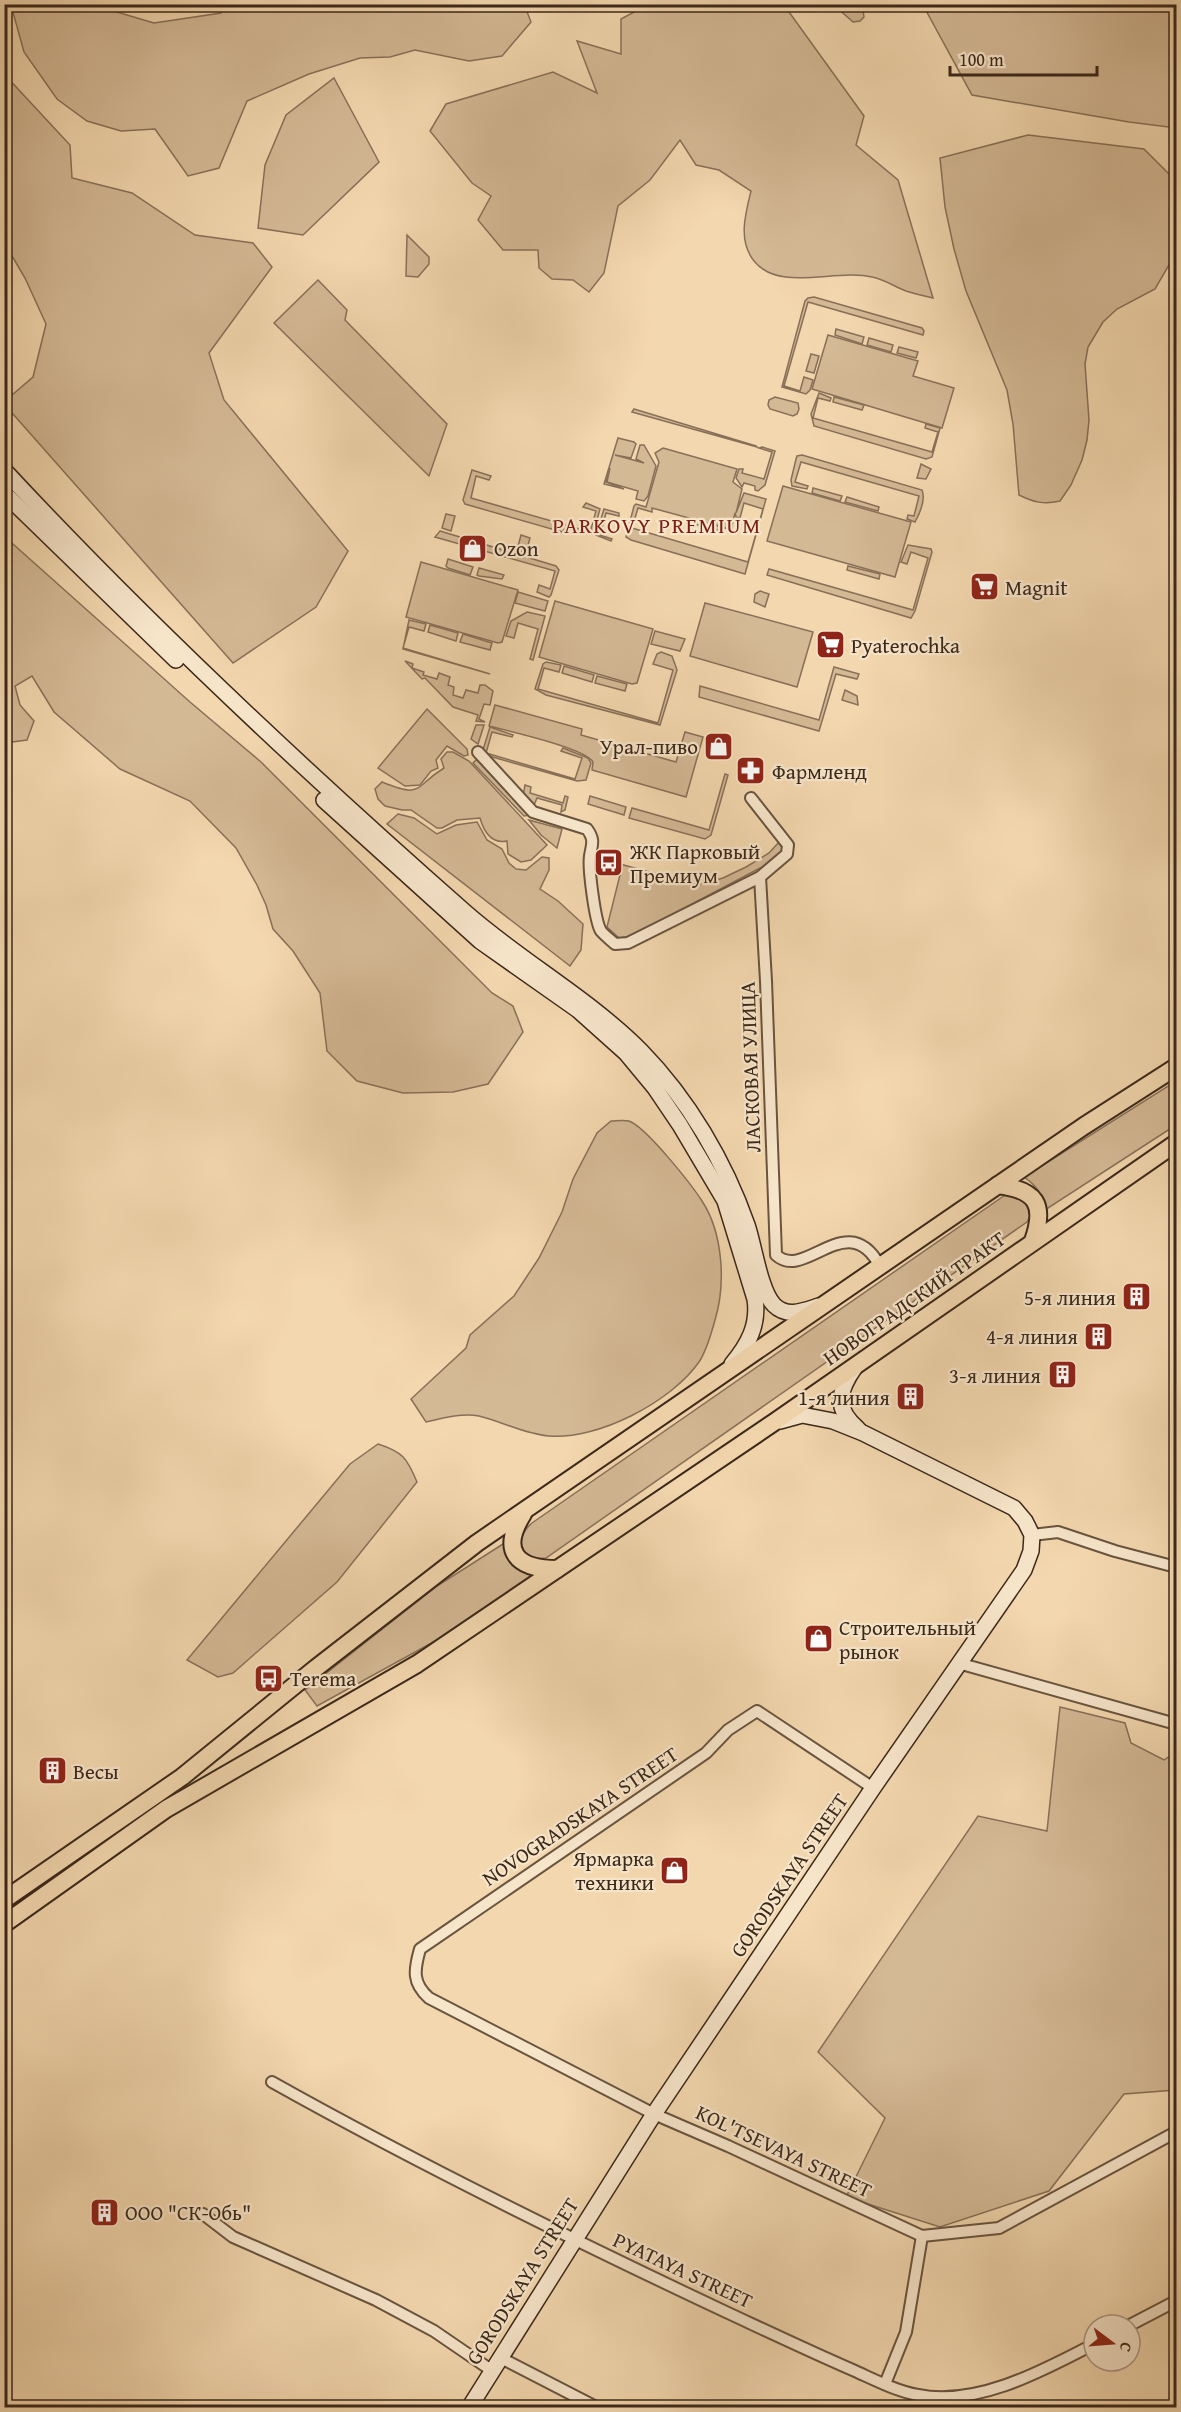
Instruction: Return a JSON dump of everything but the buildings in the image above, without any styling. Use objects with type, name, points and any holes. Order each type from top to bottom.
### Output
[{"type":"main road","points":[[4,470],[174,644],[326,788],[490,934],[585,1001],[640,1050],[677,1094],[699,1126],[729,1180],[748,1226],[760,1275],[770,1300],[778,1308],[788,1312],[819,1306]]},
{"type":"main road","points":[[4,493],[165,650],[384,856],[480,941],[578,1010],[626,1053],[655,1088],[725,1201],[755,1299],[756,1317],[751,1336],[729,1369]]},
{"type":"main road","points":[[4,1899],[182,1777],[316,1668],[477,1543],[819,1306],[1084,1126],[1176,1067]]},
{"type":"main road","name":"НОВОГРАДСКИЙ ТРАКТ","points":[[4,1924],[166,1809],[417,1664],[773,1423],[1176,1143]]},
{"type":"main road","points":[[998,1185],[1014,1187],[1028,1194],[1037,1206],[1040,1222],[1034,1241]]},
{"type":"main road","points":[[856,1366],[846,1381],[841,1397],[842,1410],[849,1421],[863,1433]]},
{"type":"main road","points":[[773,1423],[788,1417],[818,1417],[863,1433],[1014,1508],[1025,1521],[1032,1535]]},
{"type":"main road","points":[[525,1510],[514,1528],[511,1543],[514,1555],[525,1564],[539,1569],[557,1569]]},
{"type":"main road","name":"GORODSKAYA STREET","points":[[469,2408],[495,2363],[654,2114],[958,1663],[1024,1570],[1031,1551],[1032,1535]]},
{"type":"street","points":[[478,752],[533,812],[587,829],[592,836],[593,843],[589,857],[594,904],[600,930],[615,944],[628,943],[760,877],[787,854],[788,845],[751,798]]},
{"type":"street","name":"ЛАСКОВАЯ УЛИЦА","points":[[760,877],[776,1255],[789,1262],[810,1256],[838,1242],[849,1243],[868,1250],[880,1266]]},
{"type":"street","points":[[1032,1535],[1058,1532],[1115,1551],[1176,1567]]},
{"type":"street","points":[[958,1663],[1176,1724]]},
{"type":"street","name":"NOVOGRADSKAYA STREET","points":[[420,1949],[706,1753],[728,1730],[757,1711],[873,1788]]},
{"type":"street","name":"KOL'TSEVAYA STREET","points":[[420,1949],[415,1968],[419,1989],[429,1998],[654,2114],[922,2236]]},
{"type":"street","name":"PYATAYA STREET","points":[[272,2082],[388,2147],[573,2240],[885,2384],[919,2396],[948,2397],[1010,2384],[1036,2374],[1082,2350]]},
{"type":"street","points":[[885,2384],[906,2332],[922,2236],[999,2228],[1176,2132]]},
{"type":"street","points":[[203,2214],[233,2237],[376,2300],[495,2363],[598,2408]]},
{"type":"street","points":[[1142,2319],[1176,2301]]},
{"type":"shaded area","points":[[524,4],[531,22],[502,56],[469,61],[415,50],[390,57],[360,58],[309,74],[247,101],[219,168],[188,176],[155,129],[121,131],[87,121],[57,99],[24,52],[11,5],[93,5],[154,23],[221,13],[223,5]]},
{"type":"shaded area","points":[[649,4],[784,5],[864,116],[856,145],[898,180],[933,298],[906,291],[872,277],[842,275],[793,278],[765,271],[749,253],[744,236],[751,191],[719,170],[696,165],[680,140],[650,180],[618,206],[604,273],[589,292],[573,280],[552,279],[539,268],[538,250],[503,250],[478,220],[491,196],[472,183],[430,131],[446,104],[553,72],[597,93],[577,41],[621,54],[621,19]]},
{"type":"shaded area","points":[[834,5],[862,5],[864,17],[860,21],[853,22]]},
{"type":"shaded area","points":[[923,5],[1176,5],[1176,128],[972,95]]},
{"type":"shaded area","points":[[5,75],[70,145],[72,178],[132,193],[195,235],[253,243],[272,267],[209,353],[224,400],[348,551],[316,607],[233,663],[5,405],[5,401],[33,377],[46,324],[25,278],[5,244]]},
{"type":"shaded area","points":[[334,78],[379,162],[303,235],[258,228],[265,165],[286,115]]},
{"type":"shaded area","points":[[1028,135],[1144,149],[1176,181],[1176,253],[1155,289],[1117,309],[1103,322],[1088,347],[1085,364],[1089,420],[1082,460],[1071,485],[1060,501],[1049,503],[1034,501],[1019,495],[1013,424],[1007,390],[966,291],[945,207],[940,158]]},
{"type":"shaded area","points":[[407,235],[429,257],[429,264],[418,277],[406,276]]},
{"type":"shaded area","points":[[318,280],[347,310],[345,320],[447,424],[429,476],[274,323]]},
{"type":"shaded area","points":[[814,297],[922,328],[923,335],[808,302],[784,386],[800,391],[804,377],[813,380],[810,390],[806,394],[782,387],[805,301]]},
{"type":"shaded area","points":[[836,329],[864,337],[862,344],[835,335]]},
{"type":"shaded area","points":[[828,335],[918,361],[913,376],[954,388],[942,428],[812,389]]},
{"type":"shaded area","points":[[869,338],[893,345],[891,352],[867,345]]},
{"type":"shaded area","points":[[899,347],[918,352],[916,358],[897,353]]},
{"type":"shaded area","points":[[811,354],[819,356],[814,373],[806,371]]},
{"type":"shaded area","points":[[819,393],[831,398],[830,401],[818,398],[813,418],[932,452],[938,432],[925,428],[926,424],[940,428],[932,457],[926,459],[814,426],[811,414]]},
{"type":"shaded area","points":[[775,397],[798,403],[797,414],[793,416],[770,409],[769,400]]},
{"type":"shaded area","points":[[834,397],[864,405],[862,410],[833,402]]},
{"type":"shaded area","points":[[634,409],[756,446],[757,447],[632,412]]},
{"type":"shaded area","points":[[618,438],[636,444],[631,458],[615,455],[644,463],[636,459],[640,445],[644,445],[656,466],[648,496],[644,501],[636,499],[638,491],[607,482],[610,468],[606,482],[624,489],[604,484]]},
{"type":"shaded area","points":[[663,448],[737,469],[733,482],[742,489],[736,513],[744,493],[766,499],[745,574],[626,537],[634,506],[636,504],[646,507],[659,462],[655,453]],"holes":[[[744,503],[763,509],[748,562],[632,528],[638,508],[652,512],[652,508],[689,518],[688,522],[718,531],[719,527],[716,525],[731,530],[735,513],[736,517],[740,518]]]},
{"type":"shaded area","points":[[759,448],[775,451],[765,485],[758,491],[755,490],[755,486],[744,483],[742,487],[736,478],[739,469],[743,469],[742,473],[764,479],[772,452]]},
{"type":"shaded area","points":[[802,455],[922,490],[923,502],[915,522],[907,519],[908,515],[914,516],[919,496],[801,462],[795,482],[808,486],[807,489],[792,486],[791,480],[796,459],[797,456]]},
{"type":"shaded area","points":[[921,464],[931,469],[926,479],[917,478]]},
{"type":"shaded area","points":[[472,470],[491,476],[489,480],[476,476],[471,498],[590,532],[596,511],[583,507],[586,503],[600,509],[593,534],[566,528],[562,532],[465,504],[463,500]]},
{"type":"shaded area","points":[[783,486],[911,522],[895,577],[767,541]]},
{"type":"shaded area","points":[[813,488],[842,496],[840,501],[812,493]]},
{"type":"shaded area","points":[[847,497],[879,507],[878,511],[845,502]]},
{"type":"shaded area","points":[[604,509],[619,513],[619,516],[606,513],[600,535],[612,539],[611,541],[596,535]]},
{"type":"shaded area","points":[[446,514],[455,516],[451,531],[442,528]]},
{"type":"shaded area","points":[[440,531],[556,566],[559,570],[551,595],[549,597],[537,592],[539,585],[550,589],[555,571],[435,537]]},
{"type":"shaded area","points":[[521,535],[530,538],[526,553],[517,550]]},
{"type":"shaded area","points":[[4,536],[190,702],[261,762],[492,993],[513,1006],[523,1032],[488,1084],[453,1092],[403,1093],[357,1081],[327,1051],[320,993],[293,951],[273,929],[257,885],[236,848],[190,801],[120,769],[54,712],[32,676],[15,686],[20,705],[34,721],[27,740],[5,743]]},
{"type":"shaded area","points":[[908,545],[931,549],[932,552],[911,618],[767,575],[769,569],[913,610],[928,558],[911,552],[907,564],[901,562]]},
{"type":"shaded area","points":[[448,559],[473,567],[470,575],[448,568],[446,566]]},
{"type":"shaded area","points":[[421,562],[518,590],[502,642],[498,643],[406,617]]},
{"type":"shaded area","points":[[848,566],[880,574],[879,579],[847,570]]},
{"type":"shaded area","points":[[479,568],[504,575],[502,579],[479,576],[477,575]]},
{"type":"shaded area","points":[[760,591],[769,594],[765,607],[754,602],[755,594]]},
{"type":"shaded area","points":[[518,592],[548,601],[545,611],[515,603]]},
{"type":"shaded area","points":[[555,601],[653,629],[637,683],[632,684],[539,657]]},
{"type":"shaded area","points":[[705,603],[813,632],[797,687],[690,656]]},
{"type":"shaded area","points":[[527,612],[545,616],[533,660],[530,659],[538,629],[518,623],[514,638],[506,636],[511,621]]},
{"type":"shaded area","points":[[409,620],[426,624],[424,631],[409,627],[404,645]]},
{"type":"shaded area","points":[[430,625],[458,633],[456,641],[428,632]]},
{"type":"shaded area","points":[[655,631],[685,639],[680,651],[651,644]]},
{"type":"shaded area","points":[[463,634],[492,643],[490,650],[460,642]]},
{"type":"shaded area","points":[[403,648],[490,674],[403,649]]},
{"type":"shaded area","points":[[661,652],[672,656],[677,670],[660,725],[546,695],[535,689],[543,664],[546,662],[561,665],[559,672],[544,668],[538,689],[658,723],[673,670],[653,664],[657,654]]},
{"type":"shaded area","points":[[405,661],[413,664],[412,668],[424,672],[423,675],[437,679],[439,673],[450,677],[448,685],[454,687],[453,695],[463,698],[466,690],[478,693],[480,685],[485,685],[493,691],[490,705],[484,704],[479,719],[485,722],[476,721],[478,715],[453,707],[425,678],[422,679]]},
{"type":"shaded area","points":[[564,666],[594,675],[592,682],[562,673]]},
{"type":"shaded area","points":[[834,667],[859,674],[857,679],[836,674],[819,731],[699,697],[700,686],[819,720]]},
{"type":"shaded area","points":[[597,676],[627,684],[625,691],[595,683]]},
{"type":"shaded area","points":[[845,690],[857,696],[858,705],[842,700]]},
{"type":"shaded area","points":[[495,705],[582,729],[581,735],[676,762],[685,732],[703,737],[686,797],[592,770],[593,762],[576,751],[489,726]]},
{"type":"shaded area","points":[[427,709],[467,749],[468,755],[464,756],[447,746],[436,760],[438,768],[431,771],[420,785],[405,786],[378,768]]},
{"type":"shaded area","points":[[476,725],[484,725],[478,744],[471,739]]},
{"type":"shaded area","points":[[490,727],[513,735],[512,737],[492,732],[486,753],[575,779],[582,758],[561,751],[563,748],[588,758],[591,763],[586,780],[577,781],[485,755],[483,750]]},
{"type":"shaded area","points":[[447,752],[453,752],[469,761],[547,845],[531,860],[521,862],[508,854],[507,841],[497,841],[489,836],[480,818],[457,820],[442,828],[437,828],[411,810],[385,806],[378,799],[375,789],[382,782],[405,790],[417,789],[444,768],[441,759]]},
{"type":"shaded area","points":[[477,759],[530,815],[524,816],[473,763]]},
{"type":"shaded area","points":[[725,774],[728,775],[711,835],[705,839],[629,818],[632,808],[709,830]]},
{"type":"shaded area","points":[[525,785],[531,787],[530,793],[563,803],[565,796],[568,797],[565,810],[561,812],[562,805],[537,798],[534,805],[523,796]]},
{"type":"shaded area","points":[[590,796],[626,807],[624,815],[588,804]]},
{"type":"shaded area","points":[[398,814],[414,818],[437,834],[456,825],[477,822],[487,840],[502,849],[509,863],[516,869],[526,870],[542,857],[549,858],[549,870],[540,889],[558,901],[583,924],[581,950],[570,966],[387,824]]},
{"type":"shaded area","points":[[529,820],[562,829],[557,848],[541,835]]},
{"type":"shaded area","points":[[779,842],[783,850],[777,859],[630,937],[619,938],[607,927],[620,875],[620,864],[697,885],[723,878],[746,867],[769,853]]},
{"type":"shaded area","points":[[1176,1081],[1176,1125],[1045,1210],[1039,1191],[1024,1177]]},
{"type":"shaded area","points":[[611,1121],[629,1121],[637,1125],[679,1170],[709,1214],[718,1243],[721,1291],[710,1336],[699,1362],[687,1377],[652,1404],[632,1416],[589,1432],[568,1436],[540,1435],[472,1415],[452,1416],[426,1422],[411,1399],[466,1348],[470,1335],[514,1296],[539,1258],[562,1212],[573,1179],[597,1133]]},
{"type":"shaded area","points":[[1008,1193],[1029,1202],[1031,1214],[1027,1222],[546,1558],[533,1559],[524,1551],[522,1537],[532,1523]]},
{"type":"shaded area","points":[[378,1444],[399,1453],[410,1467],[417,1482],[337,1582],[233,1673],[218,1677],[187,1660],[350,1464]]},
{"type":"shaded area","points":[[503,1544],[513,1563],[532,1575],[437,1640],[317,1706],[305,1690],[437,1586]]},
{"type":"shaded area","points":[[1060,1707],[1125,1723],[1131,1743],[1164,1760],[1176,1752],[1176,2003],[1170,2035],[1176,2036],[1176,2090],[1124,2094],[1049,2191],[940,2227],[846,2197],[885,2118],[818,2052],[978,1816],[1047,1831]]},
{"type":"place","name":"Ozon","points":[[473,548]]},
{"type":"place","name":"Magnit","points":[[984,587]]},
{"type":"place","name":"Pyaterochka","points":[[830,645]]},
{"type":"place","name":"Урал-пиво","points":[[719,746]]},
{"type":"place","name":"Фармленд","points":[[751,771]]},
{"type":"place","name":"ЖК Парковый Премиум","points":[[609,863]]},
{"type":"place","name":"5-я линия","points":[[1137,1297]]},
{"type":"place","name":"4-я линия","points":[[1099,1336]]},
{"type":"place","name":"3-я линия","points":[[1062,1375]]},
{"type":"place","name":"1-я линия","points":[[911,1397]]},
{"type":"place","name":"Строительный рынок","points":[[818,1639]]},
{"type":"place","name":"Terema","points":[[269,1678]]},
{"type":"place","name":"Весы","points":[[52,1771]]},
{"type":"place","name":"Ярмарка техники","points":[[675,1870]]},
{"type":"place","name":"ООО \"СК-Обь\"","points":[[104,2212]]},
{"type":"district","name":"PARKOVY PREMIUM","points":[[657,525]]}]
